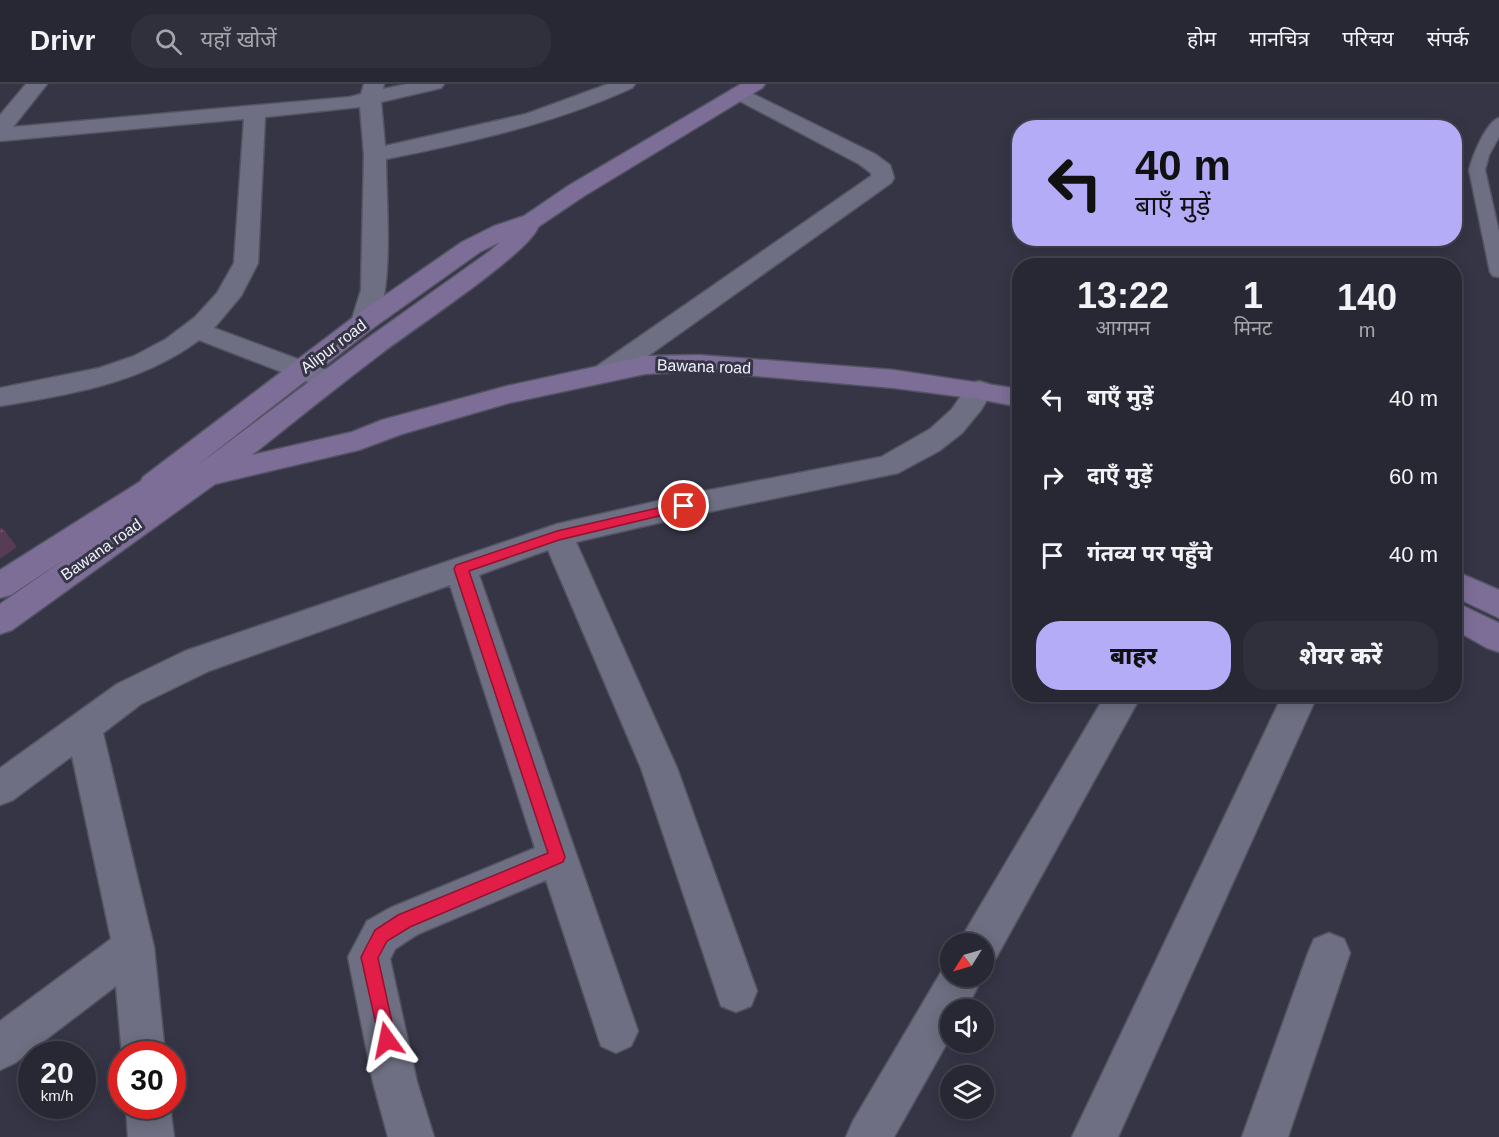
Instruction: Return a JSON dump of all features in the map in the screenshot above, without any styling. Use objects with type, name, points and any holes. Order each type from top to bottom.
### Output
[{"type":"street","points":[[0,129],[37,84]]},
{"type":"street","points":[[0,135],[255,113],[289,101],[434,84]]},
{"type":"street","points":[[375,155],[534,121],[593,100],[625,84]]},
{"type":"street","points":[[607,372],[883,177],[882,170],[867,159],[747,89]]},
{"type":"street","name":"Alipur road","points":[[146,490],[364,322],[485,238],[532,221],[576,191],[747,89]]},
{"type":"street","points":[[364,322],[374,290],[375,155],[372,92]]},
{"type":"street","points":[[0,398],[94,380],[129,368],[169,349],[219,311],[237,286],[246,263],[255,113]]},
{"type":"street","name":"Alipur road","points":[[202,478],[328,380],[499,256],[522,236],[532,221]]},
{"type":"street","points":[[196,330],[328,380]]},
{"type":"street","name":"Bawana road","points":[[0,586],[146,490],[359,440],[392,427],[507,395],[645,365],[699,363],[894,380],[974,400],[1012,417]]},
{"type":"street","name":"Bawana road","points":[[359,440],[423,437],[605,394],[661,385],[708,385],[891,400],[1012,398]]},
{"type":"street","points":[[0,789],[129,694],[196,661],[557,536],[684,506],[888,466],[916,454],[939,438],[974,400]]},
{"type":"street","name":"Bawana road","points":[[0,621],[202,478]]},
{"type":"street","points":[[557,536],[659,768],[736,991]]},
{"type":"street","points":[[461,569],[616,1031]]},
{"type":"street","points":[[1462,586],[1499,605]]},
{"type":"street","points":[[1462,619],[1499,639]]},
{"type":"street","points":[[987,933],[1120,702]]},
{"type":"street","points":[[1095,1137],[1297,702]]},
{"type":"street","points":[[84,727],[133,948],[142,1041]]},
{"type":"street","points":[[411,1137],[396,1082],[369,957],[381,935],[404,921],[557,857]]},
{"type":"street","points":[[0,1048],[133,948]]},
{"type":"street","points":[[1264,1137],[1329,953]]},
{"type":"street","points":[[869,1137],[956,987]]},
{"type":"street","points":[[149,1119],[150,1137]]},
{"type":"lane","points":[[1499,123],[1481,155],[1477,170],[1499,272]]},
{"type":"route","points":[[387,1040],[369,957],[381,935],[404,921],[557,857],[461,569],[557,536],[684,506]]}]
